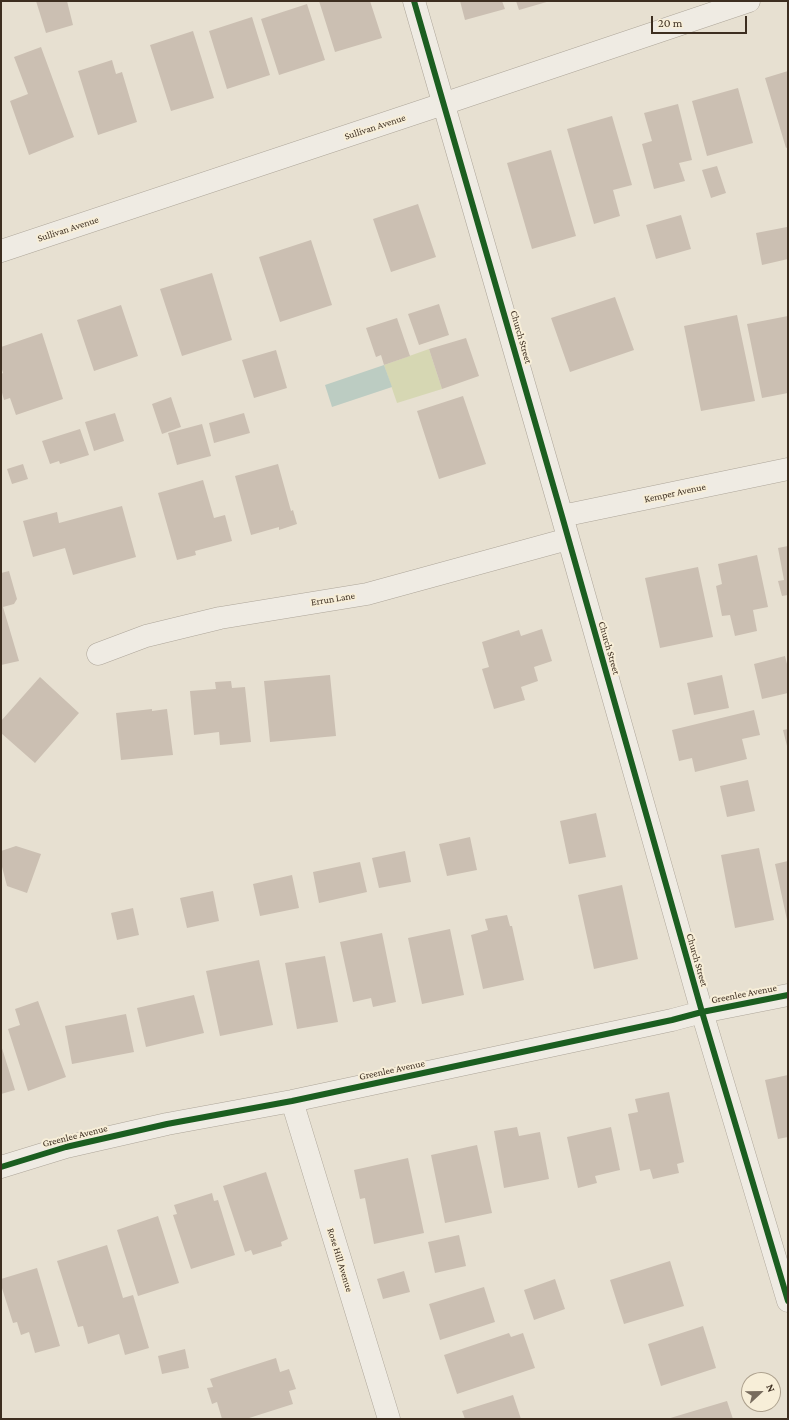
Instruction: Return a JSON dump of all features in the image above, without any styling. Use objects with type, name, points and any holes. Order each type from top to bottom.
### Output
[{"type":"street","name":"Church Street","points":[[414,1],[562,516],[702,1012],[788,1301]]},
{"type":"street","name":"Sullivan Avenue","points":[[1,251],[749,1]]},
{"type":"street","name":"Kemper Avenue","points":[[562,516],[788,469]]},
{"type":"street","name":"Errun Lane","points":[[98,654],[146,636],[220,618],[367,594],[568,539]]},
{"type":"street","name":"Greenlee Avenue","points":[[1,1167],[66,1148],[152,1128],[292,1101],[664,1022],[702,1012],[788,995]]},
{"type":"street","name":"Rose Hill Avenue","points":[[292,1101],[389,1419]]},
{"type":"green space","points":[[429,349],[442,389],[397,403],[384,365]]},
{"type":"shaded area","points":[[384,365],[392,387],[332,407],[325,385]]},
{"type":"building","points":[[36,1],[67,1],[73,25],[46,33]]},
{"type":"building","points":[[319,1],[370,1],[382,38],[335,52]]},
{"type":"building","points":[[460,1],[502,1],[505,9],[465,20]]},
{"type":"building","points":[[516,1],[550,1],[519,10]]},
{"type":"building","points":[[307,4],[325,60],[279,75],[261,19]]},
{"type":"building","points":[[252,17],[270,75],[227,89],[209,31]]},
{"type":"building","points":[[193,31],[214,98],[171,111],[150,45]]},
{"type":"building","points":[[41,47],[74,137],[29,155],[10,101],[28,94],[14,57]]},
{"type":"building","points":[[112,60],[116,74],[122,72],[137,122],[98,135],[78,71]]},
{"type":"building","points":[[788,71],[788,147],[786,148],[765,78]]},
{"type":"building","points":[[738,88],[753,143],[707,156],[692,101]]},
{"type":"building","points":[[678,104],[692,160],[679,163],[685,181],[654,189],[642,144],[652,141],[644,113]]},
{"type":"building","points":[[612,116],[632,185],[613,190],[620,216],[594,224],[567,129]]},
{"type":"building","points":[[551,150],[576,236],[532,249],[507,163]]},
{"type":"building","points":[[717,166],[726,193],[711,198],[702,170]]},
{"type":"building","points":[[418,204],[436,257],[391,272],[373,219]]},
{"type":"building","points":[[681,215],[691,249],[656,259],[646,225]]},
{"type":"building","points":[[787,227],[788,259],[762,265],[756,233]]},
{"type":"building","points":[[311,240],[332,305],[280,322],[259,257]]},
{"type":"building","points":[[212,273],[232,340],[182,356],[160,289]]},
{"type":"building","points":[[615,297],[634,350],[570,372],[551,318]]},
{"type":"building","points":[[439,304],[449,335],[419,345],[408,314]]},
{"type":"building","points":[[121,305],[138,356],[94,371],[77,320]]},
{"type":"building","points":[[737,315],[755,401],[701,411],[684,326]]},
{"type":"building","points":[[788,316],[788,393],[762,398],[747,324]]},
{"type":"building","points":[[397,318],[410,356],[384,365],[381,355],[376,357],[366,328]]},
{"type":"building","points":[[42,333],[63,399],[16,415],[10,398],[4,400],[1,389],[1,374],[3,373],[1,366],[1,347]]},
{"type":"building","points":[[466,338],[479,376],[442,389],[429,349]]},
{"type":"building","points":[[276,350],[287,388],[254,398],[242,360]]},
{"type":"building","points":[[463,396],[486,464],[439,479],[417,411]]},
{"type":"building","points":[[171,397],[181,427],[162,434],[152,404]]},
{"type":"building","points":[[115,413],[124,441],[94,451],[85,422]]},
{"type":"building","points":[[244,413],[250,433],[214,443],[209,423]]},
{"type":"building","points":[[202,424],[211,456],[177,465],[168,433]]},
{"type":"building","points":[[80,429],[89,455],[60,464],[59,461],[50,464],[42,441]]},
{"type":"building","points":[[23,464],[28,479],[12,484],[7,469]]},
{"type":"building","points":[[278,464],[291,511],[293,510],[297,524],[279,530],[279,527],[251,535],[235,476]]},
{"type":"building","points":[[203,480],[214,518],[225,515],[232,541],[195,551],[196,555],[177,560],[158,493]]},
{"type":"building","points":[[122,506],[136,557],[73,575],[65,548],[33,557],[23,521],[57,512],[59,523]]},
{"type":"building","points":[[788,546],[788,595],[782,596],[778,581],[784,580],[778,548]]},
{"type":"building","points":[[757,555],[768,607],[753,610],[757,631],[735,636],[730,615],[722,616],[716,586],[722,584],[718,564]]},
{"type":"building","points":[[698,567],[713,637],[660,648],[645,578]]},
{"type":"building","points":[[9,571],[17,599],[14,604],[3,607],[19,661],[1,665],[1,573]]},
{"type":"building","points":[[542,629],[552,661],[534,667],[538,681],[521,687],[525,700],[494,709],[482,669],[489,667],[482,642],[519,630],[521,636]]},
{"type":"building","points":[[785,656],[788,668],[788,693],[762,699],[754,664]]},
{"type":"building","points":[[330,675],[336,736],[270,742],[264,681]]},
{"type":"building","points":[[722,675],[729,708],[694,715],[687,683]]},
{"type":"building","points":[[40,677],[79,713],[35,763],[1,733],[1,721]]},
{"type":"building","points":[[231,681],[232,688],[245,687],[251,742],[220,745],[219,732],[194,735],[190,691],[216,689],[215,682]]},
{"type":"building","points":[[152,709],[152,711],[167,709],[173,755],[121,760],[116,713]]},
{"type":"building","points":[[754,710],[760,735],[742,739],[747,759],[695,772],[692,758],[679,761],[672,730]]},
{"type":"building","points":[[788,729],[788,746],[787,746],[783,730]]},
{"type":"building","points":[[748,780],[755,811],[727,817],[720,786]]},
{"type":"building","points":[[596,813],[606,857],[569,864],[560,821]]},
{"type":"building","points":[[470,837],[477,870],[447,876],[439,844]]},
{"type":"building","points":[[16,846],[41,854],[27,893],[7,886],[1,863],[1,851]]},
{"type":"building","points":[[759,848],[774,920],[735,928],[721,855]]},
{"type":"building","points":[[405,851],[411,882],[379,888],[372,858]]},
{"type":"building","points":[[788,861],[788,920],[787,920],[775,864]]},
{"type":"building","points":[[360,862],[367,892],[319,903],[313,872]]},
{"type":"building","points":[[292,875],[299,908],[260,916],[253,884]]},
{"type":"building","points":[[622,885],[638,959],[594,969],[578,895]]},
{"type":"building","points":[[213,891],[219,921],[187,928],[180,898]]},
{"type":"building","points":[[133,908],[139,935],[117,940],[111,913]]},
{"type":"building","points":[[507,915],[510,926],[512,926],[524,980],[483,989],[471,935],[488,930],[485,919]]},
{"type":"building","points":[[450,929],[464,995],[422,1004],[408,938]]},
{"type":"building","points":[[382,933],[396,1002],[373,1007],[371,998],[353,1002],[340,942]]},
{"type":"building","points":[[325,956],[338,1022],[297,1029],[285,963]]},
{"type":"building","points":[[259,960],[273,1025],[220,1036],[206,971]]},
{"type":"building","points":[[194,995],[204,1033],[146,1047],[137,1008]]},
{"type":"building","points":[[38,1001],[66,1077],[28,1091],[8,1029],[20,1025],[15,1009]]},
{"type":"building","points":[[126,1014],[134,1052],[72,1064],[65,1026]]},
{"type":"building","points":[[1,1045],[15,1090],[1,1094]]},
{"type":"building","points":[[788,1075],[788,1137],[778,1139],[765,1080]]},
{"type":"building","points":[[669,1092],[684,1162],[677,1164],[679,1173],[653,1179],[650,1169],[640,1171],[628,1114],[638,1112],[635,1099]]},
{"type":"building","points":[[517,1127],[519,1136],[540,1132],[549,1179],[504,1188],[494,1131]]},
{"type":"building","points":[[611,1127],[620,1170],[595,1176],[597,1183],[578,1188],[567,1137]]},
{"type":"building","points":[[477,1145],[492,1213],[445,1223],[431,1155]]},
{"type":"building","points":[[408,1158],[424,1233],[374,1244],[365,1198],[360,1199],[354,1170]]},
{"type":"building","points":[[266,1172],[288,1239],[281,1242],[282,1246],[253,1255],[251,1250],[245,1252],[223,1186]]},
{"type":"building","points":[[212,1193],[214,1201],[218,1200],[235,1255],[191,1269],[173,1215],[177,1214],[174,1205]]},
{"type":"building","points":[[158,1216],[179,1283],[138,1296],[117,1230]]},
{"type":"building","points":[[459,1235],[466,1266],[435,1273],[428,1242]]},
{"type":"building","points":[[107,1245],[123,1298],[133,1295],[149,1348],[125,1355],[119,1334],[88,1344],[83,1326],[78,1327],[57,1261]]},
{"type":"building","points":[[670,1261],[684,1306],[624,1324],[610,1280]]},
{"type":"building","points":[[37,1268],[60,1346],[35,1353],[29,1332],[21,1335],[17,1322],[13,1323],[1,1285],[1,1279]]},
{"type":"building","points":[[404,1271],[410,1292],[383,1299],[377,1279]]},
{"type":"building","points":[[555,1279],[565,1309],[534,1320],[524,1290]]},
{"type":"building","points":[[484,1287],[495,1322],[440,1340],[429,1304]]},
{"type":"building","points":[[703,1326],[716,1368],[661,1386],[648,1344]]},
{"type":"building","points":[[509,1333],[511,1337],[523,1333],[535,1368],[457,1394],[444,1355]]},
{"type":"building","points":[[185,1349],[189,1368],[162,1374],[158,1356]]},
{"type":"building","points":[[276,1358],[280,1372],[289,1369],[296,1389],[289,1391],[293,1404],[246,1419],[222,1419],[217,1402],[212,1404],[207,1388],[213,1387],[210,1379]]},
{"type":"building","points":[[513,1395],[521,1419],[465,1419],[462,1411]]},
{"type":"building","points":[[727,1401],[733,1419],[667,1419]]},
{"type":"cycle path","points":[[414,1],[562,516],[702,1012],[788,1301]]},
{"type":"cycle path","points":[[1,1167],[66,1147],[167,1124],[292,1101],[672,1020],[702,1012],[788,995]]}]
